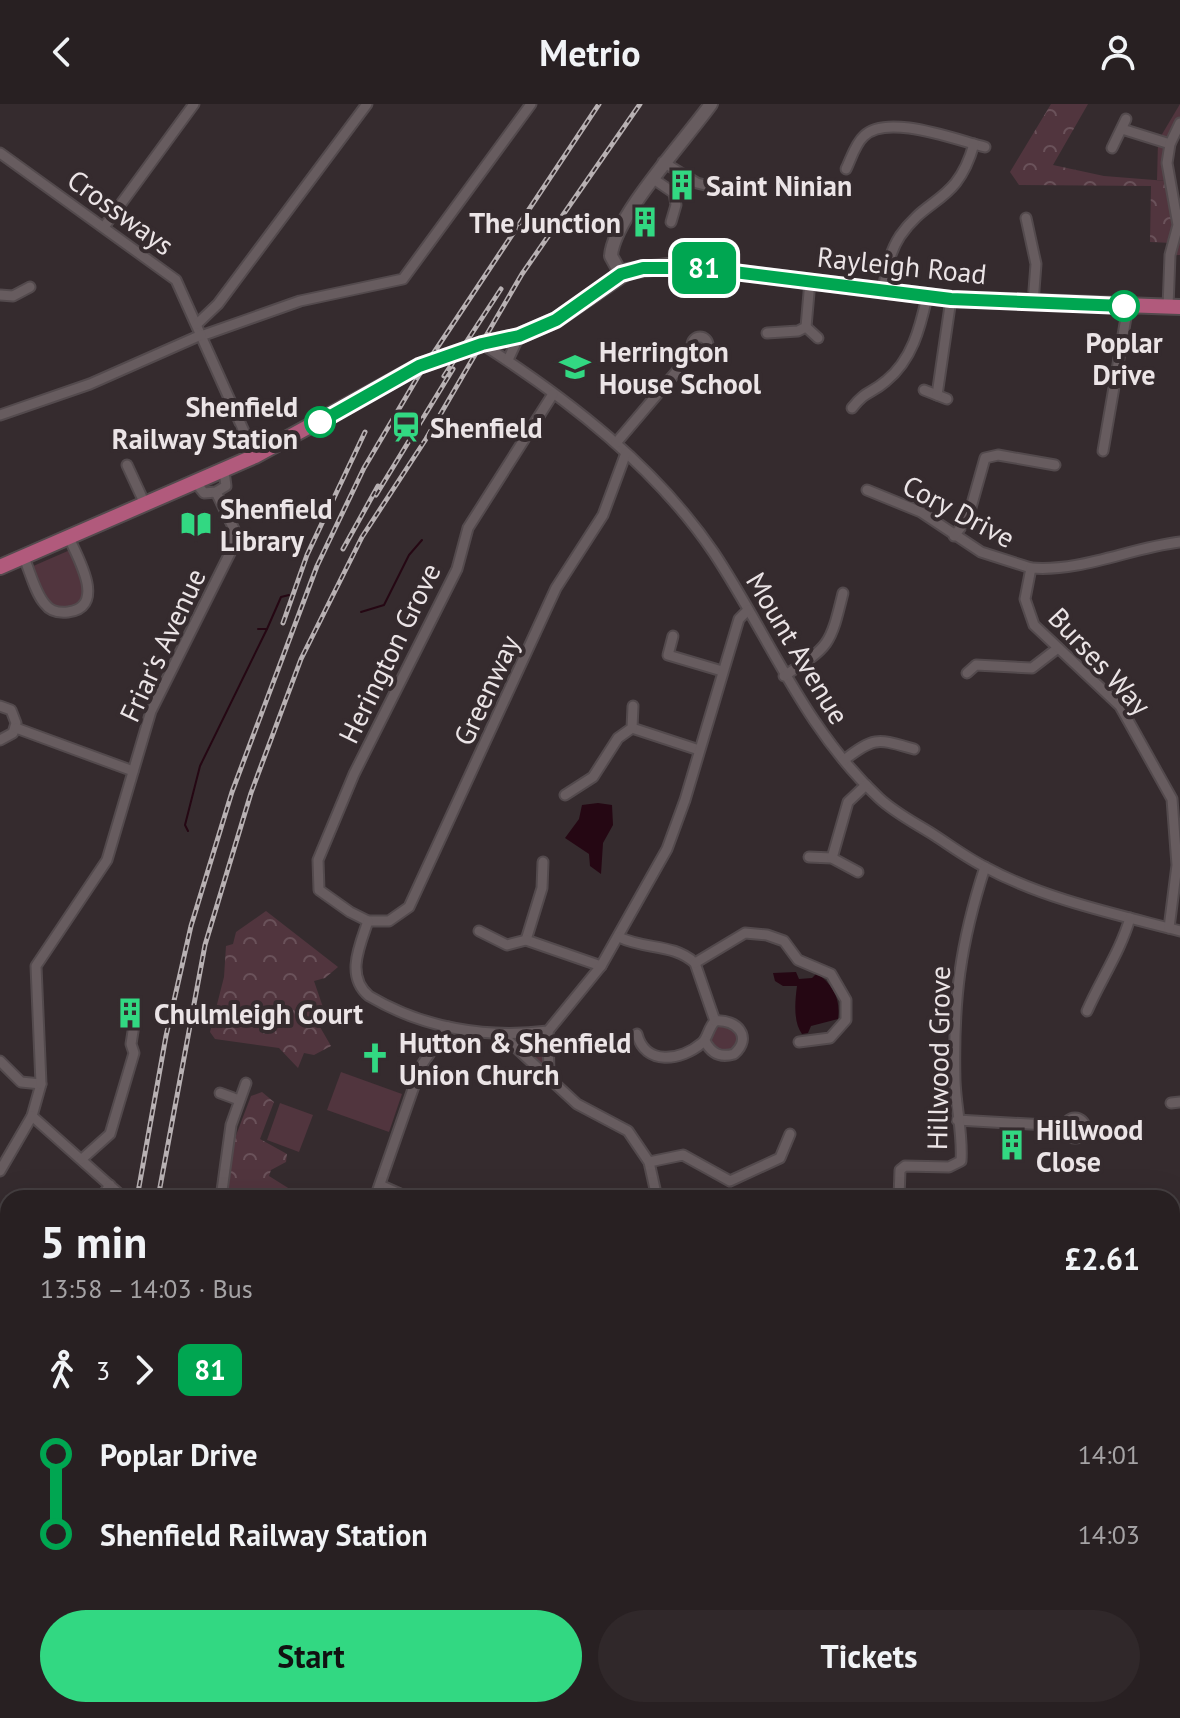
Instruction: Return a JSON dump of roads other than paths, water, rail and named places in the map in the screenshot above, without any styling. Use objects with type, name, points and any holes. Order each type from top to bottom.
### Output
[{"type":"main road","name":"Rayleigh Road","points":[[621,274],[668,266],[951,299],[1174,307]]},
{"type":"main road","points":[[0,567],[224,471],[389,381],[482,344],[519,336],[556,320],[621,274]]},
{"type":"street","points":[[104,227],[194,104]]},
{"type":"street","points":[[197,324],[218,304],[367,104]]},
{"type":"street","points":[[0,415],[90,384],[201,335],[300,301],[403,279],[531,104]]},
{"type":"street","points":[[621,274],[611,256],[612,245],[655,180],[663,162],[711,104]]},
{"type":"street","points":[[1174,307],[1170,255],[1178,225],[1178,211],[1167,181],[1170,144],[1180,123]]},
{"type":"street","points":[[1112,148],[1124,124],[1170,144]]},
{"type":"street","points":[[846,169],[860,139],[881,126],[902,126],[985,147]]},
{"type":"street","points":[[883,291],[890,256],[902,233],[959,183],[974,144]]},
{"type":"street","name":"Crossways","points":[[0,153],[172,275],[255,456]]},
{"type":"street","points":[[663,162],[697,183],[725,190]]},
{"type":"street","points":[[655,180],[674,193],[676,205],[671,222]]},
{"type":"street","points":[[1026,218],[1025,236],[1037,274],[1033,303]]},
{"type":"street","points":[[806,327],[810,281]]},
{"type":"street","points":[[0,295],[13,296],[30,287]]},
{"type":"street","points":[[852,408],[864,392],[883,384],[906,360],[920,328],[927,297]]},
{"type":"street","points":[[924,390],[942,397],[951,299]]},
{"type":"street","points":[[1103,451],[1128,306]]},
{"type":"street","points":[[767,333],[798,331],[806,327]]},
{"type":"street","points":[[806,327],[818,338]]},
{"type":"street","points":[[508,360],[519,336]]},
{"type":"street","name":"Mount Avenue","points":[[482,344],[508,360],[616,443],[694,525],[748,610],[815,726],[866,785],[893,809],[985,867],[1033,888],[1180,931]]},
{"type":"street","points":[[616,443],[694,351]]},
{"type":"street","name":"Herington Grove","points":[[368,921],[325,898],[319,890],[318,860],[360,760],[457,569],[468,528],[553,394]]},
{"type":"street","name":"Greenway","points":[[368,921],[389,921],[409,907],[556,588],[603,515],[626,453]]},
{"type":"street","points":[[954,536],[968,518],[985,458],[998,455],[1055,465]]},
{"type":"street","points":[[127,465],[145,504]]},
{"type":"street","points":[[196,483],[204,493],[216,492],[226,486],[224,471]]},
{"type":"street","name":"Cory Drive","points":[[867,490],[921,512],[954,536],[993,557],[1031,568]]},
{"type":"street","name":"Friar's Avenue","points":[[0,1171],[32,1116],[41,1084],[36,966],[107,860],[151,711],[232,549],[234,529],[216,492]]},
{"type":"street","points":[[24,558],[44,604],[53,611],[76,610],[84,603],[89,584],[69,538]]},
{"type":"street","name":"Burses Way","points":[[1169,928],[1177,865],[1176,798],[1120,706],[1034,625],[1025,606],[1031,568],[1070,568],[1149,546],[1180,542]]},
{"type":"street","points":[[784,676],[824,650],[832,639],[843,593]]},
{"type":"street","points":[[549,1075],[548,1031],[601,966],[619,937],[637,897],[667,849],[739,619],[748,610]]},
{"type":"street","points":[[673,636],[668,655],[722,671]]},
{"type":"street","points":[[967,673],[973,660],[1032,668],[1058,648]]},
{"type":"street","points":[[0,706],[14,714],[16,728],[9,737],[0,740]]},
{"type":"street","points":[[632,728],[633,706]]},
{"type":"street","points":[[16,728],[133,771]]},
{"type":"street","points":[[632,728],[699,750]]},
{"type":"street","points":[[565,795],[593,777],[618,738],[632,728]]},
{"type":"street","points":[[844,760],[870,740],[879,739],[914,749]]},
{"type":"street","points":[[832,858],[848,802],[866,785]]},
{"type":"street","points":[[809,857],[832,858],[858,872]]},
{"type":"street","points":[[526,940],[542,888],[543,862]]},
{"type":"street","name":"Hillwood Grove","points":[[899,1190],[900,1170],[905,1166],[949,1167],[961,1161],[955,1009],[960,959],[985,867]]},
{"type":"street","points":[[1087,1011],[1103,974],[1120,952],[1130,918]]},
{"type":"street","points":[[368,921],[355,972],[362,990],[429,1023],[501,1034],[548,1031]]},
{"type":"street","points":[[479,931],[507,945],[526,940],[601,966]]},
{"type":"street","points":[[695,963],[745,933],[756,932],[778,939],[789,946],[798,960],[817,965],[831,974],[846,1000],[846,1020],[837,1034],[823,1040],[799,1042]]},
{"type":"street","points":[[619,937],[632,943],[676,949],[695,963],[715,1021],[705,1041],[684,1053],[660,1057],[646,1052],[637,1034]]},
{"type":"street","points":[[705,1041],[713,1052],[723,1056],[734,1054],[742,1044],[743,1034],[738,1026],[729,1021],[715,1021]]},
{"type":"street","points":[[429,1023],[436,1039]]},
{"type":"street","points":[[82,1159],[104,1143],[110,1134],[134,1053],[131,1044],[134,1025]]},
{"type":"street","points":[[378,1190],[421,1066],[436,1039],[448,1027]]},
{"type":"street","points":[[501,1034],[586,1110],[628,1131],[649,1162],[655,1190]]},
{"type":"street","points":[[0,1061],[21,1082],[41,1084]]},
{"type":"street","points":[[222,1190],[231,1125],[246,1083]]},
{"type":"street","points":[[220,1093],[239,1100]]},
{"type":"street","points":[[32,1116],[115,1190]]},
{"type":"street","points":[[957,1120],[1065,1126]]},
{"type":"street","points":[[649,1162],[683,1155],[703,1163],[726,1180],[735,1180],[780,1158],[790,1134]]},
{"type":"street","points":[[107,1190],[110,1185]]},
{"type":"street","points":[[380,1185],[391,1190]]},
{"type":"waterway","points":[[361,612],[384,605],[409,555],[422,540]]},
{"type":"waterway","points":[[258,629],[267,629],[281,597],[289,595]]},
{"type":"waterway","points":[[188,831],[185,825],[200,766],[267,629]]},
{"type":"railway","points":[[138,1190],[166,1036],[191,926],[232,792],[317,566],[364,468],[419,375],[599,104]]},
{"type":"railway","points":[[159,1190],[205,945],[251,793],[301,659],[362,537],[426,439],[522,274],[640,104]]},
{"type":"railway","points":[[444,376],[501,289]]},
{"type":"railway","points":[[376,495],[453,369]]},
{"type":"railway","points":[[283,623],[307,555],[365,432]]},
{"type":"railway","points":[[343,549],[378,486]]},
{"type":"place","name":"Saint Ninian","points":[[682,185]]},
{"type":"place","name":"The Junction","points":[[645,222]]},
{"type":"place","name":"Poplar Drive","points":[[1124,306]]},
{"type":"place","name":"Herrington House School","points":[[575,367]]},
{"type":"place","name":"Shenfield Railway Station","points":[[320,422]]},
{"type":"place","name":"Shenfield","points":[[406,427]]},
{"type":"place","name":"Shenfield Library","points":[[196,524]]},
{"type":"place","name":"Chulmleigh Court","points":[[130,1013]]},
{"type":"place","name":"Hutton & Shenfield Union Church","points":[[375,1058]]},
{"type":"place","name":"Hillwood Close","points":[[1012,1145]]}]
